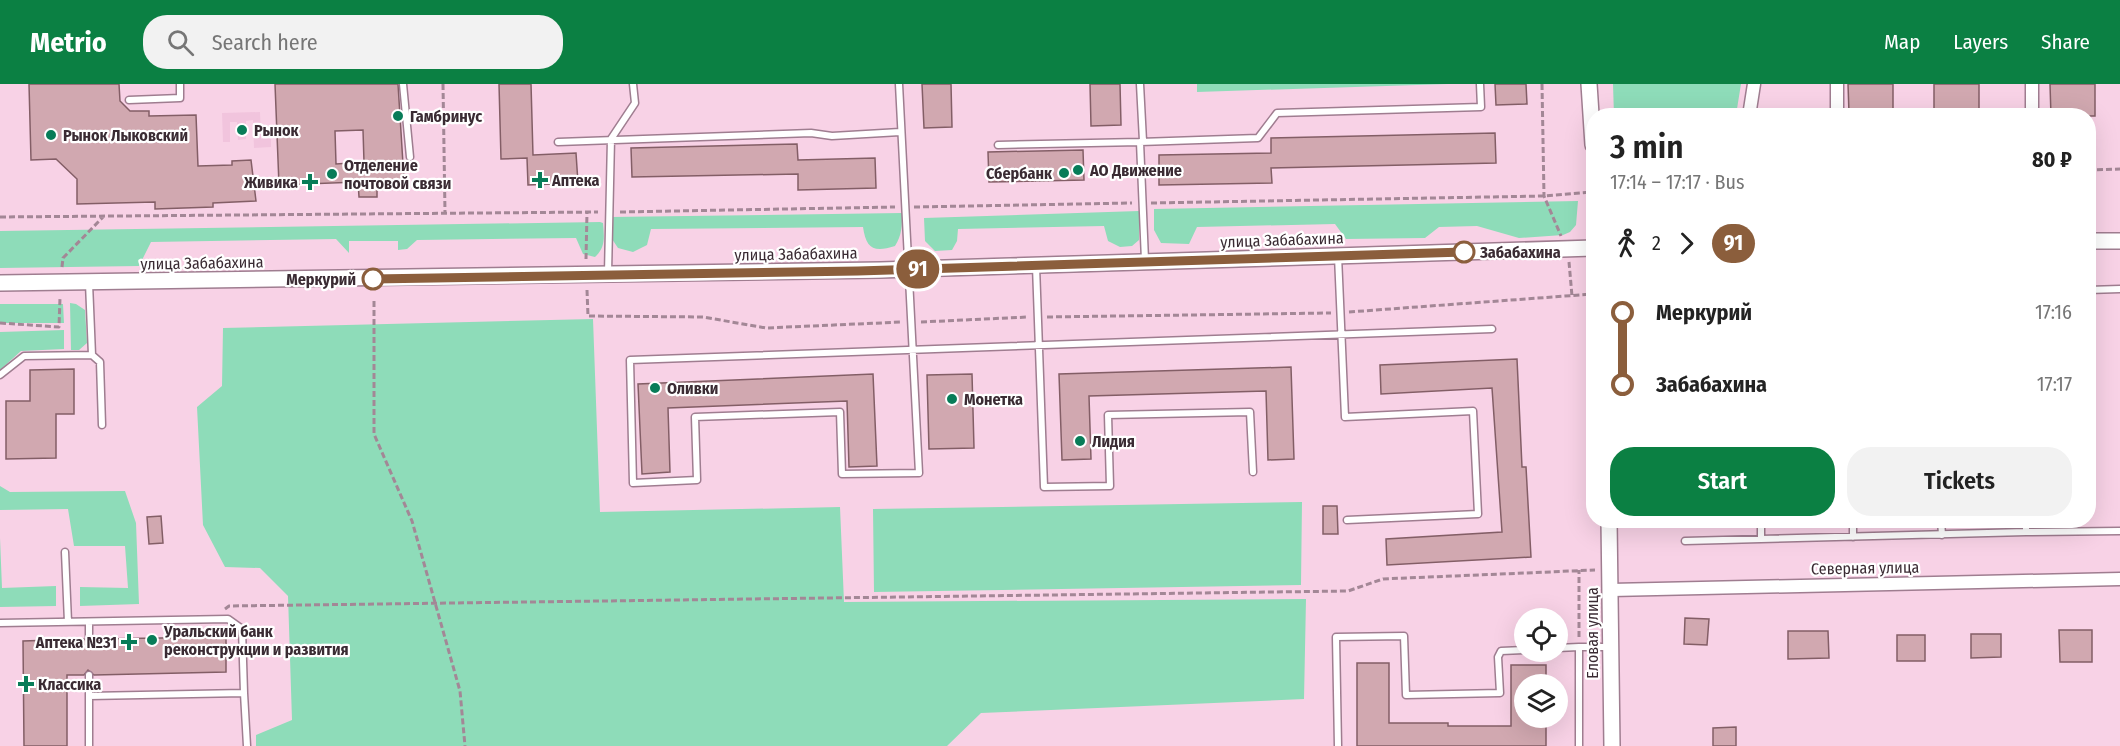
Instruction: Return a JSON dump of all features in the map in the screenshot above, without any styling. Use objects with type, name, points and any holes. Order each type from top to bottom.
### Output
[{"type":"street","points":[[1589,84],[1591,108]]},
{"type":"street","points":[[1750,108],[1754,84]]},
{"type":"street","points":[[1836,108],[1837,84]]},
{"type":"street","points":[[2032,84],[2032,108]]},
{"type":"street","points":[[2096,241],[2120,241]]},
{"type":"street","name":"улица Забабахина","points":[[0,283],[608,276],[1036,266],[1586,248]]},
{"type":"street","name":"Еловая улица","points":[[1609,528],[1612,746]]},
{"type":"street","name":"Северная улица","points":[[1611,590],[2120,579]]},
{"type":"lane","points":[[129,100],[180,98],[180,84]]},
{"type":"lane","points":[[403,84],[410,157]]},
{"type":"lane","points":[[608,276],[611,140],[635,103],[633,84]]},
{"type":"lane","points":[[899,84],[900,132],[907,207],[911,351],[919,473],[842,474],[840,412],[829,412],[695,417],[697,480],[633,483],[630,360],[911,351],[1492,329]]},
{"type":"lane","points":[[1140,84],[1145,262]]},
{"type":"lane","points":[[998,145],[1258,138],[1277,113],[1481,106],[1480,84]]},
{"type":"lane","points":[[558,142],[811,133],[832,136],[900,132]]},
{"type":"lane","points":[[1338,256],[1345,417],[1473,411],[1478,514],[1347,520]]},
{"type":"lane","points":[[1036,266],[1044,487],[1110,486],[1107,415],[1250,412],[1253,472]]},
{"type":"lane","points":[[89,283],[92,355]]},
{"type":"lane","points":[[2096,290],[2120,289]]},
{"type":"lane","points":[[0,375],[24,356],[92,355],[100,362],[102,425]]},
{"type":"lane","points":[[1761,528],[1761,539]]},
{"type":"lane","points":[[1853,528],[1853,537]]},
{"type":"lane","points":[[1942,528],[1942,535]]},
{"type":"lane","points":[[1685,541],[2120,531]]},
{"type":"lane","points":[[65,552],[68,622]]},
{"type":"lane","points":[[0,623],[228,619],[242,629],[247,746]]},
{"type":"lane","points":[[88,622],[89,639]]},
{"type":"lane","points":[[1338,746],[1336,637],[1404,636],[1407,695],[1500,693],[1498,657],[1501,651],[1514,650]]},
{"type":"lane","points":[[1579,647],[1579,746]]},
{"type":"lane","points":[[1568,648],[1610,647]]},
{"type":"lane","points":[[89,675],[89,746]]},
{"type":"lane","points":[[89,696],[244,693]]},
{"type":"path","points":[[443,84],[445,213]]},
{"type":"path","points":[[1542,84],[1544,196],[1567,249],[1572,296]]},
{"type":"path","points":[[2096,170],[2120,170]]},
{"type":"path","points":[[0,217],[608,212],[1544,196],[1586,193]]},
{"type":"path","points":[[374,301],[374,434],[412,521],[460,691],[465,746]]},
{"type":"path","points":[[210,619],[229,606],[1348,591],[1383,579],[1609,569]]},
{"type":"path","points":[[1579,570],[1579,647]]},
{"type":"shaded area","name":"Рынок","points":[[260,112],[261,139],[271,139],[271,147],[254,148],[253,120],[246,121],[246,139],[238,140],[237,122],[230,122],[230,142],[223,142],[222,113]]},
{"type":"green space","points":[[1197,84],[1448,84],[1197,92]]},
{"type":"green space","points":[[1613,84],[1741,84],[1737,108],[1614,108]]},
{"type":"green space","points":[[1578,201],[1576,225],[1570,232],[1563,235],[1519,238],[1477,226],[1439,227],[1425,238],[1346,239],[1335,224],[1197,227],[1189,244],[1161,243],[1154,230],[1154,209]]},
{"type":"green space","points":[[1139,211],[1139,240],[1132,246],[1120,247],[1108,241],[1104,226],[958,229],[957,241],[952,250],[935,251],[925,241],[924,218]]},
{"type":"green space","points":[[902,213],[901,230],[895,246],[881,249],[876,249],[869,244],[863,227],[651,229],[647,245],[633,252],[618,248],[610,236],[610,217]]},
{"type":"green space","points":[[603,223],[604,241],[595,257],[583,254],[576,238],[417,240],[407,249],[398,250],[398,241],[349,241],[349,253],[336,239],[151,242],[139,266],[0,268],[0,231]]},
{"type":"green space","points":[[70,303],[85,310],[87,343],[79,350],[71,350]]},
{"type":"green space","points":[[0,304],[63,304],[64,323],[0,323]]},
{"type":"green space","points":[[593,319],[600,512],[840,507],[844,602],[1306,599],[1304,699],[981,713],[947,746],[256,746],[256,735],[292,720],[288,596],[260,568],[225,567],[203,525],[197,407],[222,386],[223,328]]},
{"type":"green space","points":[[64,330],[64,349],[21,351],[0,370],[0,332]]},
{"type":"green space","points":[[0,486],[10,492],[125,491],[136,523],[139,604],[80,606],[80,587],[128,588],[125,546],[74,546],[68,509],[0,510]]},
{"type":"green space","points":[[1302,502],[1301,585],[874,592],[873,509]]},
{"type":"green space","points":[[0,538],[2,588],[56,586],[56,606],[0,607]]},
{"type":"building","points":[[29,84],[119,84],[120,101],[130,111],[149,111],[149,116],[196,115],[198,166],[232,165],[232,161],[251,160],[256,201],[213,203],[213,207],[155,209],[155,202],[77,204],[77,179],[56,159],[31,160]]},
{"type":"building","points":[[275,84],[398,84],[404,180],[377,181],[377,197],[359,197],[358,182],[279,185]],"holes":[[[363,130],[364,162],[336,164],[335,131]]]},
{"type":"building","points":[[499,84],[531,84],[533,155],[576,153],[578,183],[528,185],[527,158],[501,159]]},
{"type":"building","points":[[922,84],[951,84],[952,127],[924,128]]},
{"type":"building","points":[[1090,84],[1120,84],[1121,125],[1091,126]]},
{"type":"building","points":[[1495,84],[1526,84],[1527,104],[1496,105]]},
{"type":"building","points":[[1848,84],[1893,84],[1893,108],[1849,108]]},
{"type":"building","points":[[1934,84],[1979,84],[1979,108],[1934,108]]},
{"type":"building","points":[[2050,84],[2095,84],[2095,108],[2051,108]]},
{"type":"building","points":[[1495,133],[1496,163],[1271,168],[1272,183],[1159,185],[1159,155],[1271,153],[1271,138]]},
{"type":"building","points":[[797,144],[798,160],[875,158],[876,188],[798,190],[798,174],[632,177],[631,148]]},
{"type":"building","points":[[1083,150],[1084,180],[989,182],[988,152]]},
{"type":"building","points":[[1517,359],[1522,467],[1526,467],[1531,557],[1387,565],[1386,539],[1502,532],[1492,388],[1381,394],[1380,365]]},
{"type":"building","points":[[1291,367],[1294,459],[1268,460],[1266,391],[1089,396],[1091,459],[1062,460],[1059,374]]},
{"type":"building","points":[[74,369],[74,414],[56,414],[56,458],[6,459],[6,401],[30,401],[30,370]]},
{"type":"building","points":[[873,374],[877,466],[849,467],[847,401],[668,408],[670,472],[642,474],[638,384]]},
{"type":"building","points":[[972,374],[974,448],[929,449],[927,375]]},
{"type":"building","points":[[1323,506],[1337,506],[1338,534],[1323,534]]},
{"type":"building","points":[[161,516],[163,543],[149,544],[147,517]]},
{"type":"building","points":[[1685,618],[1709,619],[1707,645],[1684,644]]},
{"type":"building","points":[[2059,630],[2092,630],[2092,662],[2060,662]]},
{"type":"building","points":[[1788,631],[1828,631],[1829,658],[1788,659]]},
{"type":"building","points":[[1971,634],[2001,634],[2001,657],[1971,658]]},
{"type":"building","points":[[1897,635],[1925,635],[1925,661],[1897,661]]},
{"type":"building","points":[[226,637],[226,672],[94,675],[88,670],[84,675],[67,675],[67,746],[24,746],[23,641],[84,639],[90,644],[94,639]]},
{"type":"building","points":[[1357,663],[1389,663],[1389,723],[1448,723],[1448,726],[1511,726],[1511,665],[1546,665],[1546,674],[1514,674],[1514,728],[1546,728],[1546,746],[1357,746]]},
{"type":"building","points":[[1736,727],[1736,746],[1713,746],[1713,728]]},
{"type":"bus line","name":"91","points":[[373,279],[858,271],[1464,252]]},
{"type":"place","name":"Гамбринус","points":[[398,116]]},
{"type":"place","name":"Рынок","points":[[242,130]]},
{"type":"place","name":"Рынок Лыковский","points":[[51,135]]},
{"type":"place","name":"АО Движение","points":[[1078,170]]},
{"type":"place","name":"Сбербанк","points":[[1064,173]]},
{"type":"place","name":"Отделение почтовой связи","points":[[332,174]]},
{"type":"place","name":"Аптека","points":[[540,180]]},
{"type":"place","name":"Живика","points":[[310,182]]},
{"type":"place","name":"Забабахина","points":[[1464,252]]},
{"type":"place","name":"Меркурий","points":[[373,279]]},
{"type":"place","name":"Оливки","points":[[655,388]]},
{"type":"place","name":"Монетка","points":[[952,399]]},
{"type":"place","name":"Лидия","points":[[1080,441]]},
{"type":"place","name":"Уральский банк реконструкции и развития","points":[[152,640]]},
{"type":"place","name":"Аптека №31","points":[[129,642]]},
{"type":"place","name":"Классика","points":[[26,684]]}]
